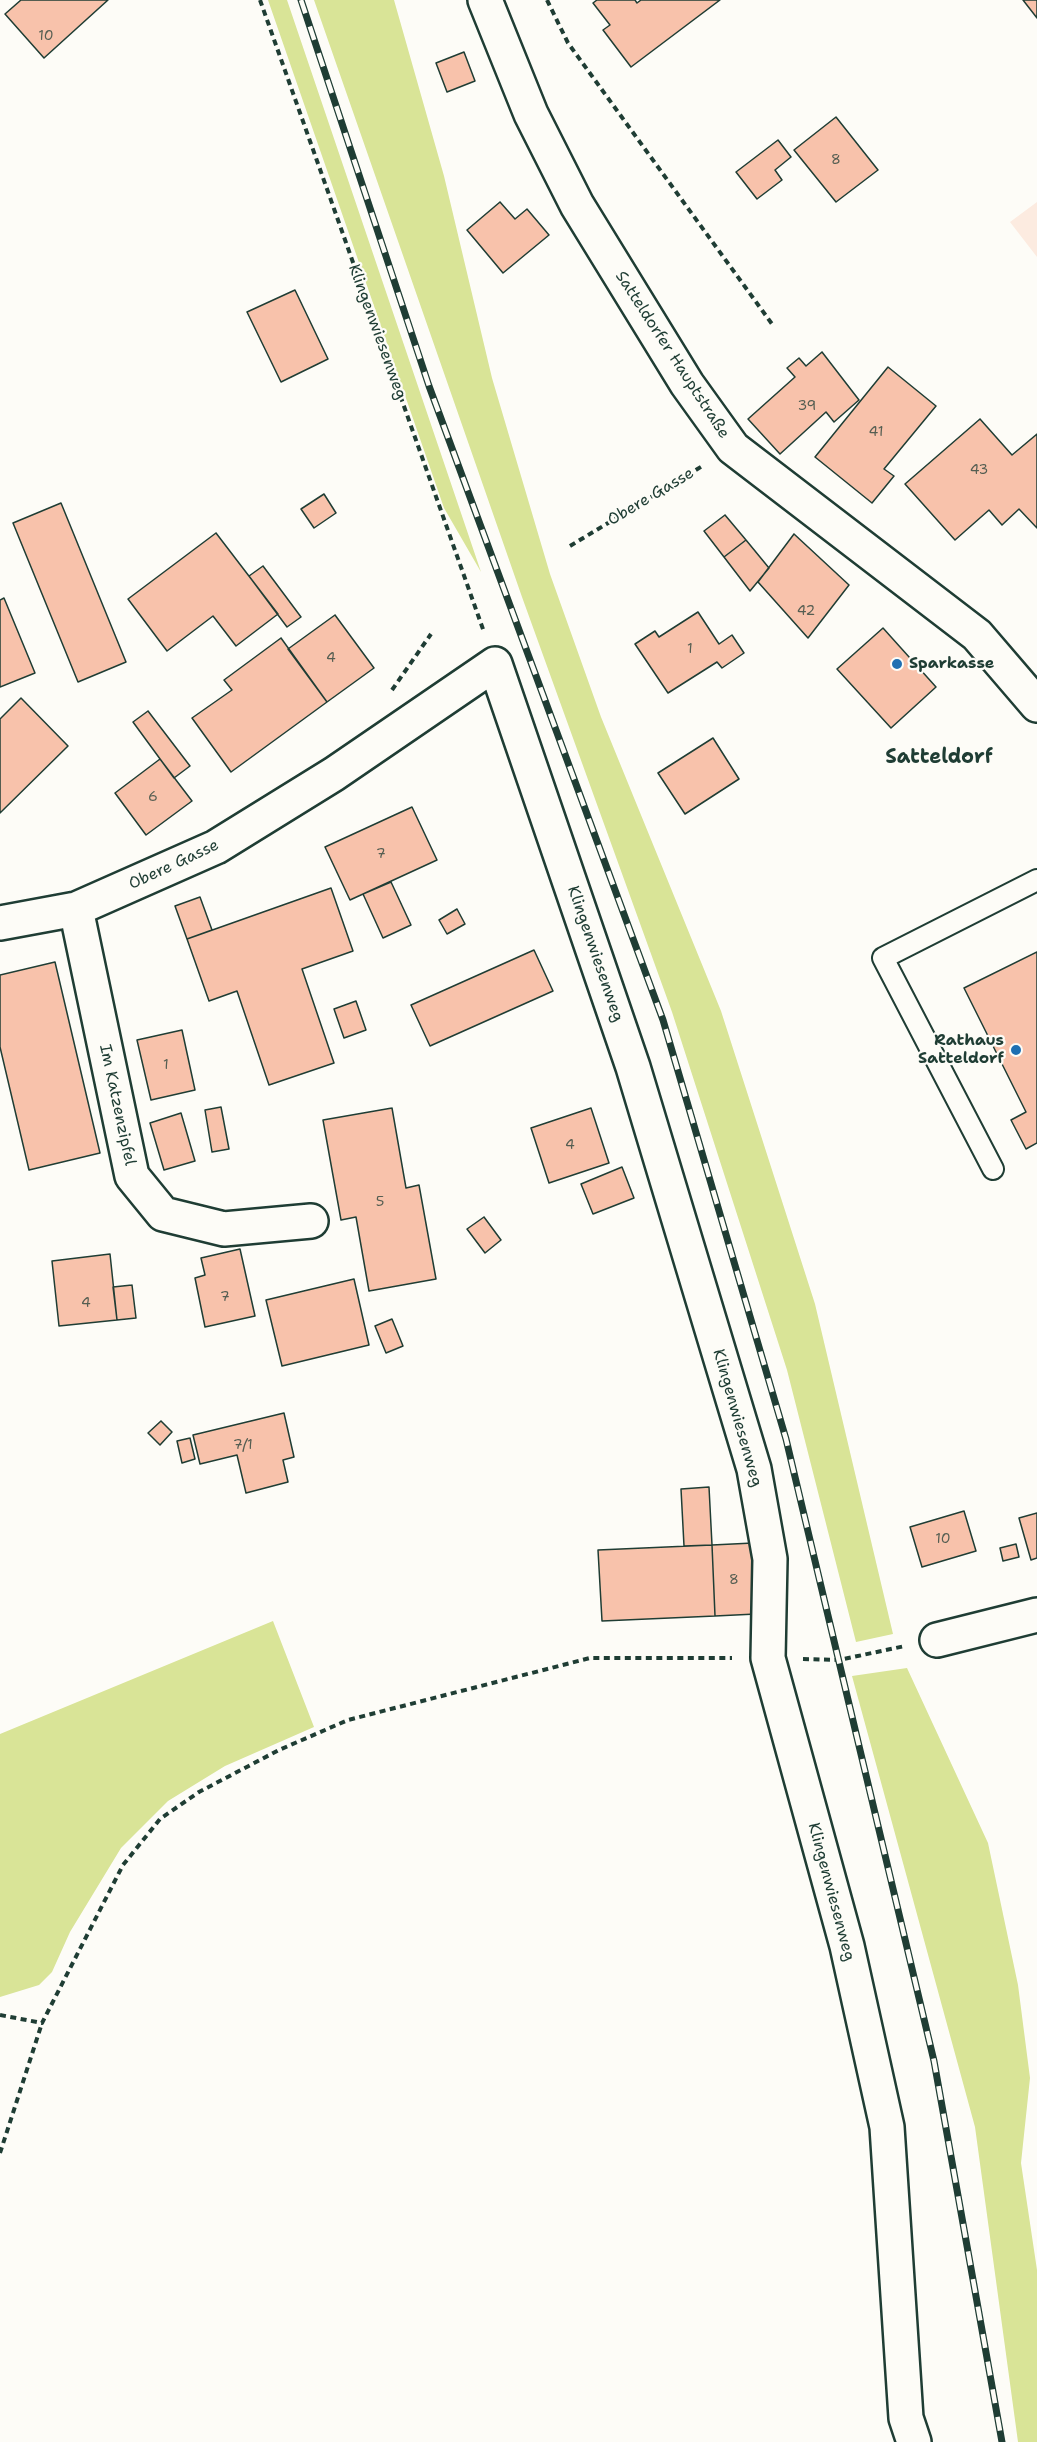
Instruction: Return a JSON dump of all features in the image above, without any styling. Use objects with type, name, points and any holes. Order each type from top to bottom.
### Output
[{"type":"street","name":"Satteldorfer Hauptstraße","points":[[485,0],[531,114],[577,205],[687,384],[733,448],[977,635],[1037,705]]},
{"type":"street","name":"Obere Gasse","points":[[0,922],[76,909],[216,847],[334,774],[495,664]]},
{"type":"street","name":"Klingenwiesenweg","points":[[495,664],[633,1066],[754,1469],[770,1559],[768,1658],[847,1946],[887,2127],[906,2418],[914,2442]]},
{"type":"street","name":"Im Katzenzipfel","points":[[76,909],[132,1176],[163,1214],[224,1229],[311,1221]]},
{"type":"street","points":[[937,1640],[1037,1615]]},
{"type":"lane","points":[[993,1169],[883,958],[1037,880]]},
{"type":"path","name":"Klingenwiesenweg","points":[[260,0],[495,664]]},
{"type":"path","points":[[547,0],[568,43],[772,324]]},
{"type":"path","name":"Obere Gasse","points":[[570,546],[733,448]]},
{"type":"path","points":[[0,2153],[42,2023],[123,1865],[160,1819],[199,1792],[279,1750],[348,1720],[590,1658],[839,1660],[937,1640]]},
{"type":"path","points":[[0,2014],[42,2023]]},
{"type":"shaded area","points":[[1037,202],[1037,257],[1010,222]]},
{"type":"green space","points":[[268,0],[287,0],[481,572],[444,508]]},
{"type":"green space","points":[[314,0],[394,0],[444,176],[492,378],[550,574],[601,717],[721,1011],[815,1304],[893,1634],[856,1642],[787,1370],[672,1012],[522,597]]},
{"type":"green space","points":[[273,1621],[314,1727],[225,1766],[168,1801],[121,1848],[70,1932],[52,1972],[39,1985],[0,1997],[0,1734]]},
{"type":"green space","points":[[907,1668],[988,1843],[1018,1985],[1030,2078],[1021,2163],[1037,2270],[1037,2442],[1018,2442],[975,2127],[852,1676]]},
{"type":"building","points":[[21,0],[108,0],[44,58],[5,14]]},
{"type":"building","points":[[597,0],[635,0],[637,3],[641,0],[720,0],[631,67],[603,30],[610,25],[593,3]]},
{"type":"building","points":[[1023,0],[1037,0],[1037,18]]},
{"type":"building","points":[[464,52],[475,81],[447,92],[436,63]]},
{"type":"building","points":[[836,117],[878,170],[836,202],[794,150]]},
{"type":"building","points":[[778,140],[791,157],[775,170],[782,180],[757,199],[736,172]]},
{"type":"building","points":[[500,202],[515,219],[527,209],[549,235],[503,273],[467,230]]},
{"type":"building","points":[[295,290],[328,359],[281,382],[247,312]]},
{"type":"building","points":[[822,352],[859,400],[834,422],[826,412],[780,454],[748,419],[795,377],[787,368],[799,358],[806,366]]},
{"type":"building","points":[[888,367],[936,406],[884,469],[894,476],[872,503],[815,457]]},
{"type":"building","points":[[980,419],[1012,455],[1037,434],[1037,528],[1019,509],[1002,525],[989,510],[955,540],[905,484]]},
{"type":"building","points":[[324,494],[336,513],[314,528],[301,509]]},
{"type":"building","points":[[61,503],[126,662],[78,682],[13,523]]},
{"type":"building","points":[[725,515],[746,540],[724,557],[704,531]]},
{"type":"building","points":[[216,533],[278,614],[236,646],[213,616],[167,651],[128,599]]},
{"type":"building","points":[[794,534],[849,585],[808,638],[758,582]]},
{"type":"building","points":[[746,540],[769,568],[750,591],[724,557]]},
{"type":"building","points":[[263,566],[301,617],[287,627],[249,576]]},
{"type":"building","points":[[4,598],[35,673],[0,687],[0,600]]},
{"type":"building","points":[[698,612],[719,644],[732,635],[744,653],[722,668],[717,662],[668,693],[635,644],[655,631],[659,637]]},
{"type":"building","points":[[335,615],[374,668],[327,702],[288,649]]},
{"type":"building","points":[[883,628],[936,687],[891,728],[837,669]]},
{"type":"building","points":[[281,638],[327,702],[231,772],[192,718],[232,690],[224,680]]},
{"type":"building","points":[[21,698],[68,746],[0,813],[0,719]]},
{"type":"building","points":[[148,711],[190,766],[174,778],[133,722]]},
{"type":"building","points":[[713,738],[739,779],[685,814],[658,773]]},
{"type":"building","points":[[160,759],[192,801],[146,835],[115,793]]},
{"type":"building","points":[[412,807],[437,860],[350,900],[325,847]]},
{"type":"building","points":[[391,882],[411,925],[383,938],[363,894]]},
{"type":"building","points":[[331,888],[353,951],[302,969],[334,1063],[269,1085],[237,991],[209,1001],[187,939]]},
{"type":"building","points":[[200,897],[212,930],[187,939],[175,906]]},
{"type":"building","points":[[457,909],[465,924],[447,934],[439,920]]},
{"type":"building","points":[[534,950],[553,991],[430,1046],[411,1005]]},
{"type":"building","name":"Rathaus Satteldorf","points":[[1037,952],[1037,1143],[1026,1149],[1011,1120],[1026,1112],[964,988]]},
{"type":"building","points":[[55,962],[100,1153],[29,1170],[0,1047],[0,975]]},
{"type":"building","points":[[356,1001],[366,1030],[344,1038],[334,1009]]},
{"type":"building","points":[[182,1030],[195,1090],[151,1100],[137,1040]]},
{"type":"building","points":[[221,1107],[229,1149],[212,1152],[205,1110]]},
{"type":"building","points":[[392,1108],[406,1188],[419,1185],[436,1279],[369,1291],[356,1217],[341,1220],[323,1120]]},
{"type":"building","points":[[591,1108],[609,1163],[549,1183],[531,1128]]},
{"type":"building","points":[[181,1113],[195,1161],[164,1170],[150,1123]]},
{"type":"building","points":[[622,1167],[634,1198],[593,1214],[581,1184]]},
{"type":"building","points":[[484,1217],[501,1240],[485,1253],[467,1229]]},
{"type":"building","points":[[240,1249],[255,1316],[205,1327],[195,1278],[205,1275],[201,1258]]},
{"type":"building","points":[[110,1254],[117,1320],[59,1326],[52,1261]]},
{"type":"building","points":[[354,1279],[369,1345],[282,1366],[266,1300]]},
{"type":"building","points":[[132,1285],[136,1318],[117,1320],[113,1287]]},
{"type":"building","points":[[392,1319],[403,1346],[386,1353],[375,1326]]},
{"type":"building","points":[[284,1413],[294,1457],[283,1460],[288,1482],[246,1493],[237,1455],[200,1464],[193,1435]]},
{"type":"building","points":[[161,1421],[172,1432],[160,1445],[148,1433]]},
{"type":"building","points":[[190,1438],[195,1459],[182,1463],[177,1441]]},
{"type":"building","points":[[709,1487],[712,1545],[684,1546],[681,1489]]},
{"type":"building","points":[[964,1511],[976,1551],[922,1567],[910,1527]]},
{"type":"building","points":[[1037,1513],[1037,1558],[1031,1560],[1019,1518]]},
{"type":"building","points":[[753,1543],[756,1614],[715,1616],[712,1545]]},
{"type":"building","points":[[1016,1544],[1019,1557],[1003,1561],[1000,1548]]},
{"type":"building","points":[[712,1545],[715,1616],[602,1621],[598,1550]]},
{"type":"railway","points":[[301,0],[429,386],[663,1020],[786,1439],[934,2061],[1002,2442]]},
{"type":"place","name":"Sparkasse","points":[[897,664]]},
{"type":"place","name":"Rathaus Satteldorf","points":[[1016,1050]]},
{"type":"district","name":"Satteldorf","points":[[939,758]]}]
